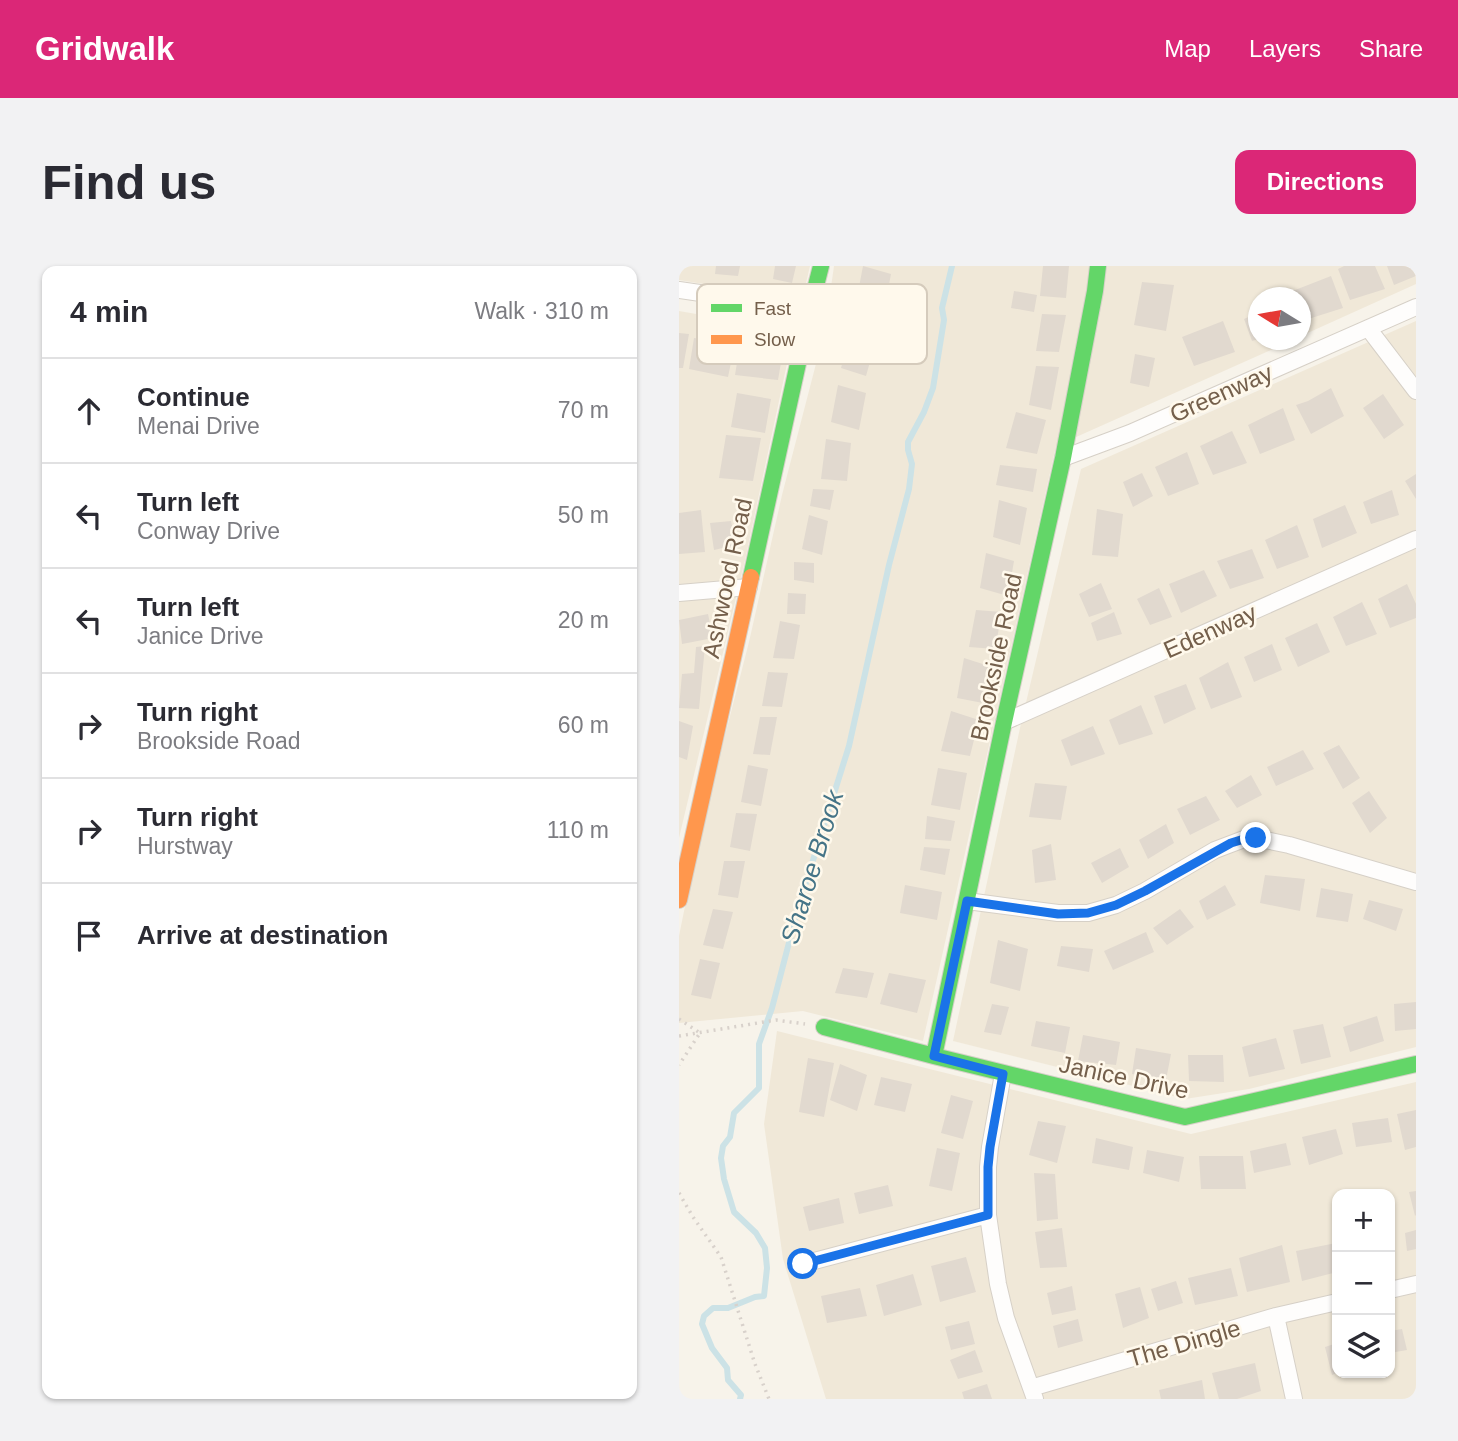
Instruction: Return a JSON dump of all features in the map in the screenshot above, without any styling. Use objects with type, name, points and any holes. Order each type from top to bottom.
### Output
[{"type":"street","name":"Ashwood Road","points":[[816,284],[821,266]]},
{"type":"street","name":"Brookside Road","points":[[934,1056],[1063,458],[1098,266]]},
{"type":"street","points":[[679,290],[697,293]]},
{"type":"street","name":"Greenway","points":[[1063,458],[1130,433],[1416,307]]},
{"type":"street","points":[[1368,328],[1416,391]]},
{"type":"street","name":"Ashwood Road","points":[[679,900],[682,873],[798,364]]},
{"type":"street","name":"Edenway","points":[[1004,722],[1416,539]]},
{"type":"street","points":[[679,593],[749,587]]},
{"type":"street","points":[[967,901],[1058,914],[1088,913],[1116,905],[1215,850],[1244,839],[1256,838],[1416,881]]},
{"type":"street","name":"Janice Drive","points":[[824,1027],[1003,1074],[1185,1117],[1416,1063]]},
{"type":"street","points":[[1003,1074],[990,1147],[988,1215],[1006,1318],[1033,1393]]},
{"type":"street","points":[[803,1264],[988,1215]]},
{"type":"street","points":[[1395,1289],[1416,1284]]},
{"type":"street","name":"The Dingle","points":[[1033,1393],[1276,1316],[1332,1303]]},
{"type":"street","points":[[1276,1316],[1294,1399]]},
{"type":"path","points":[[679,1018],[700,1032]]},
{"type":"path","points":[[679,1036],[776,1020],[824,1027]]},
{"type":"path","points":[[679,1065],[700,1032]]},
{"type":"path","points":[[679,1193],[721,1257],[769,1399]]},
{"type":"shaded area","points":[[679,266],[810,266],[806,284],[704,284],[679,280]]},
{"type":"shaded area","points":[[834,266],[1416,266],[1416,284],[1311,331],[1311,287],[1248,287],[1248,350],[1271,350],[1056,446],[923,1041],[803,1011],[679,1023],[679,936],[699,837],[816,364],[927,364],[927,284],[831,284]]},
{"type":"shaded area","points":[[679,311],[697,314],[697,364],[787,364],[745,560],[679,838]]},
{"type":"shaded area","points":[[1416,321],[1416,1047],[1249,1089],[1185,1099],[953,1041],[1020,728],[1081,469]]},
{"type":"shaded area","points":[[777,1031],[1191,1134],[1416,1082],[1416,1399],[826,1399],[783,1259],[764,1124]]},
{"type":"building","points":[[716,266],[740,266],[738,276],[715,274]]},
{"type":"building","points":[[775,266],[796,266],[792,283],[773,279]]},
{"type":"building","points":[[863,266],[891,274],[889,284],[860,284]]},
{"type":"building","points":[[1043,266],[1069,266],[1066,298],[1040,296]]},
{"type":"building","points":[[1344,266],[1375,266],[1385,289],[1350,300],[1338,269]]},
{"type":"building","points":[[1387,266],[1416,266],[1416,276],[1394,285]]},
{"type":"building","points":[[1331,276],[1343,308],[1311,318],[1311,287],[1303,287]]},
{"type":"building","points":[[1142,282],[1174,285],[1166,331],[1134,325]]},
{"type":"building","points":[[1014,291],[1037,295],[1034,312],[1011,308]]},
{"type":"building","points":[[1042,314],[1066,315],[1059,352],[1036,351]]},
{"type":"building","points":[[1223,321],[1235,352],[1194,366],[1182,337]]},
{"type":"building","points":[[679,333],[689,334],[683,368],[679,368]]},
{"type":"building","points":[[694,338],[697,338],[697,364],[731,364],[728,377],[689,369]]},
{"type":"building","points":[[1135,354],[1155,358],[1149,387],[1130,383]]},
{"type":"building","points":[[737,364],[781,364],[778,380],[735,375]]},
{"type":"building","points":[[842,364],[869,364],[866,376],[841,368]]},
{"type":"building","points":[[1036,366],[1059,367],[1051,410],[1029,405]]},
{"type":"building","points":[[838,385],[866,393],[859,430],[831,422]]},
{"type":"building","points":[[1331,388],[1344,416],[1311,434],[1296,405]]},
{"type":"building","points":[[737,393],[771,399],[765,433],[731,427]]},
{"type":"building","points":[[1383,394],[1404,425],[1384,439],[1363,408]]},
{"type":"building","points":[[1283,408],[1295,440],[1260,454],[1248,425]]},
{"type":"building","points":[[1016,412],[1046,420],[1037,454],[1006,448]]},
{"type":"building","points":[[1232,431],[1247,463],[1213,475],[1200,446]]},
{"type":"building","points":[[726,435],[761,438],[753,481],[719,478]]},
{"type":"building","points":[[826,439],[851,443],[847,481],[821,479]]},
{"type":"building","points":[[1187,452],[1199,484],[1168,496],[1155,467]]},
{"type":"building","points":[[1000,465],[1037,469],[1033,492],[996,485]]},
{"type":"building","points":[[1142,473],[1153,496],[1133,507],[1123,482]]},
{"type":"building","points":[[1416,474],[1416,499],[1405,481]]},
{"type":"building","points":[[813,489],[834,490],[830,510],[810,506]]},
{"type":"building","points":[[1392,490],[1399,515],[1371,524],[1363,502]]},
{"type":"building","points":[[999,500],[1027,508],[1020,545],[993,537]]},
{"type":"building","points":[[1345,505],[1357,533],[1322,548],[1313,519]]},
{"type":"building","points":[[1097,509],[1123,514],[1118,557],[1092,555]]},
{"type":"building","points":[[701,510],[705,552],[679,554],[679,513]]},
{"type":"building","points":[[809,515],[828,521],[822,555],[802,549]]},
{"type":"building","points":[[731,521],[736,545],[714,550],[710,523]]},
{"type":"building","points":[[1297,525],[1309,557],[1277,569],[1265,540]]},
{"type":"building","points":[[1252,549],[1264,578],[1230,589],[1217,561]]},
{"type":"building","points":[[986,553],[1014,561],[1008,596],[980,588]]},
{"type":"building","points":[[794,562],[814,563],[814,583],[794,580]]},
{"type":"building","points":[[1204,570],[1217,596],[1181,613],[1169,584]]},
{"type":"building","points":[[1101,583],[1112,609],[1089,617],[1079,594]]},
{"type":"building","points":[[1407,584],[1416,604],[1416,618],[1390,628],[1378,599]]},
{"type":"building","points":[[1159,588],[1172,617],[1150,625],[1137,599]]},
{"type":"building","points":[[788,593],[806,594],[805,614],[787,614]]},
{"type":"building","points":[[1362,602],[1377,634],[1346,646],[1333,617]]},
{"type":"building","points":[[976,610],[1002,612],[995,649],[969,647]]},
{"type":"building","points":[[1114,612],[1122,634],[1097,641],[1091,623]]},
{"type":"building","points":[[708,614],[713,638],[682,644],[679,620]]},
{"type":"building","points":[[780,621],[800,625],[794,659],[773,658]]},
{"type":"building","points":[[1317,623],[1330,652],[1298,667],[1285,638]]},
{"type":"building","points":[[1272,644],[1282,670],[1254,682],[1244,657]]},
{"type":"building","points":[[705,646],[699,709],[679,708],[682,674],[694,673],[696,647]]},
{"type":"building","points":[[964,658],[989,666],[983,703],[957,698]]},
{"type":"building","points":[[1228,662],[1242,697],[1211,709],[1199,678]]},
{"type":"building","points":[[768,672],[788,673],[782,707],[762,706]]},
{"type":"building","points":[[1186,684],[1196,709],[1164,724],[1154,696]]},
{"type":"building","points":[[1141,705],[1153,734],[1119,745],[1109,720]]},
{"type":"building","points":[[951,711],[979,720],[970,756],[941,751]]},
{"type":"building","points":[[760,717],[777,717],[770,755],[753,754]]},
{"type":"building","points":[[679,721],[693,726],[687,760],[679,757]]},
{"type":"building","points":[[1093,726],[1105,754],[1071,766],[1061,740]]},
{"type":"building","points":[[1339,745],[1360,778],[1343,789],[1323,753]]},
{"type":"building","points":[[1303,750],[1314,769],[1276,786],[1267,767]]},
{"type":"building","points":[[748,765],[768,769],[761,806],[741,802]]},
{"type":"building","points":[[938,768],[967,773],[960,810],[931,805]]},
{"type":"building","points":[[1251,775],[1262,795],[1237,808],[1225,791]]},
{"type":"building","points":[[1035,783],[1067,786],[1061,820],[1029,817]]},
{"type":"building","points":[[1369,791],[1387,818],[1370,833],[1352,803]]},
{"type":"building","points":[[1206,796],[1220,820],[1190,835],[1177,809]]},
{"type":"building","points":[[736,813],[757,814],[750,851],[730,847]]},
{"type":"building","points":[[927,816],[955,821],[951,841],[925,839]]},
{"type":"building","points":[[1166,824],[1174,843],[1148,859],[1139,840]]},
{"type":"building","points":[[1051,844],[1056,880],[1035,883],[1032,850]]},
{"type":"building","points":[[924,847],[950,849],[945,875],[920,870]]},
{"type":"building","points":[[1120,848],[1129,867],[1102,883],[1091,863]]},
{"type":"building","points":[[724,861],[745,861],[738,898],[718,895]]},
{"type":"building","points":[[1265,875],[1305,879],[1300,911],[1260,903]]},
{"type":"building","points":[[905,885],[942,892],[937,920],[900,913]]},
{"type":"building","points":[[1225,885],[1236,905],[1207,920],[1199,901]]},
{"type":"building","points":[[1321,888],[1353,894],[1348,922],[1316,917]]},
{"type":"building","points":[[1369,900],[1403,909],[1396,931],[1363,919]]},
{"type":"building","points":[[713,909],[733,912],[723,949],[703,945]]},
{"type":"building","points":[[1180,909],[1194,927],[1167,945],[1153,928]]},
{"type":"building","points":[[1146,932],[1154,952],[1113,970],[1104,951]]},
{"type":"building","points":[[998,940],[1028,949],[1020,991],[990,983]]},
{"type":"building","points":[[1061,946],[1093,949],[1089,972],[1057,966]]},
{"type":"building","points":[[700,959],[720,963],[711,999],[691,995]]},
{"type":"building","points":[[843,968],[874,973],[867,998],[835,993]]},
{"type":"building","points":[[889,973],[926,980],[917,1013],[880,1004]]},
{"type":"building","points":[[1416,1002],[1416,1029],[1395,1031],[1394,1004]]},
{"type":"building","points":[[992,1004],[1009,1007],[1001,1035],[984,1032]]},
{"type":"building","points":[[1377,1016],[1384,1041],[1350,1052],[1343,1027]]},
{"type":"building","points":[[1036,1021],[1070,1027],[1065,1053],[1031,1046]]},
{"type":"building","points":[[1323,1024],[1331,1057],[1301,1064],[1293,1030]]},
{"type":"building","points":[[1083,1035],[1120,1042],[1116,1065],[1078,1061]]},
{"type":"building","points":[[1276,1038],[1285,1069],[1249,1077],[1242,1047]]},
{"type":"building","points":[[1136,1048],[1171,1054],[1166,1080],[1132,1074]]},
{"type":"building","points":[[1188,1055],[1223,1055],[1224,1082],[1189,1081]]},
{"type":"building","points":[[808,1058],[834,1063],[824,1117],[799,1112]]},
{"type":"building","points":[[840,1064],[867,1075],[857,1111],[830,1100]]},
{"type":"building","points":[[881,1077],[912,1084],[905,1112],[874,1105]]},
{"type":"building","points":[[951,1095],[973,1101],[963,1139],[941,1133]]},
{"type":"building","points":[[1416,1110],[1416,1147],[1405,1150],[1397,1114]]},
{"type":"building","points":[[1388,1118],[1392,1142],[1356,1147],[1352,1123]]},
{"type":"building","points":[[1038,1121],[1066,1126],[1057,1163],[1029,1155]]},
{"type":"building","points":[[1336,1129],[1343,1154],[1309,1165],[1302,1137]]},
{"type":"building","points":[[1096,1138],[1133,1147],[1129,1170],[1092,1163]]},
{"type":"building","points":[[1286,1143],[1291,1165],[1254,1173],[1250,1151]]},
{"type":"building","points":[[937,1148],[960,1153],[952,1191],[929,1186]]},
{"type":"building","points":[[1147,1150],[1184,1157],[1179,1182],[1143,1173]]},
{"type":"building","points":[[1199,1156],[1243,1156],[1246,1189],[1201,1189]]},
{"type":"building","points":[[1034,1173],[1055,1174],[1058,1219],[1037,1221]]},
{"type":"building","points":[[888,1185],[893,1206],[859,1214],[854,1193]]},
{"type":"building","points":[[1416,1191],[1416,1215],[1415,1216],[1409,1192]]},
{"type":"building","points":[[839,1198],[844,1223],[809,1231],[803,1207]]},
{"type":"building","points":[[1062,1228],[1067,1267],[1040,1268],[1035,1232]]},
{"type":"building","points":[[1416,1230],[1416,1249],[1407,1251],[1405,1233]]},
{"type":"building","points":[[1332,1244],[1332,1273],[1302,1281],[1296,1251]]},
{"type":"building","points":[[1282,1245],[1290,1282],[1247,1292],[1239,1258]]},
{"type":"building","points":[[966,1257],[976,1292],[940,1302],[931,1266]]},
{"type":"building","points":[[1231,1268],[1238,1296],[1195,1305],[1188,1278]]},
{"type":"building","points":[[913,1274],[922,1305],[884,1316],[876,1285]]},
{"type":"building","points":[[1176,1281],[1183,1303],[1158,1311],[1151,1289]]},
{"type":"building","points":[[1072,1286],[1076,1310],[1052,1315],[1047,1293]]},
{"type":"building","points":[[1140,1287],[1149,1318],[1123,1328],[1115,1294]]},
{"type":"building","points":[[860,1288],[867,1316],[827,1323],[821,1296]]},
{"type":"building","points":[[1078,1319],[1083,1341],[1058,1348],[1053,1326]]},
{"type":"building","points":[[969,1321],[975,1344],[951,1350],[945,1327]]},
{"type":"building","points":[[1402,1329],[1407,1350],[1395,1352],[1395,1330]]},
{"type":"building","points":[[1332,1345],[1332,1375],[1325,1347]]},
{"type":"building","points":[[975,1350],[983,1372],[958,1379],[950,1360]]},
{"type":"building","points":[[1255,1363],[1261,1391],[1237,1399],[1219,1399],[1212,1373]]},
{"type":"building","points":[[1202,1380],[1205,1399],[1161,1399],[1159,1390]]},
{"type":"building","points":[[987,1384],[992,1399],[964,1399],[962,1392]]},
{"type":"waterway","name":"Sharoe Brook","points":[[740,1399],[741,1395],[728,1380],[727,1368],[712,1348],[702,1324],[704,1316],[713,1308],[728,1308],[764,1296],[767,1268],[765,1248],[756,1233],[734,1212],[724,1179],[721,1158],[723,1146],[730,1137],[734,1113],[759,1088],[759,1044],[849,746],[889,565],[909,489],[912,464],[908,442],[933,388],[944,320],[942,308],[952,266]]},
{"type":"traffic: fast","points":[[816,284],[821,266]]},
{"type":"traffic: fast","points":[[934,1056],[1063,458],[1098,266]]},
{"type":"traffic: fast","points":[[751,577],[798,364]]},
{"type":"traffic: fast","points":[[824,1027],[1185,1117],[1416,1064]]},
{"type":"traffic: slow","points":[[679,900],[751,577]]},
{"type":"route","points":[[803,1264],[988,1215],[990,1147],[1003,1074],[934,1056],[967,901],[1058,914],[1088,913],[1116,905],[1145,891],[1215,850],[1244,839],[1256,838]]}]
